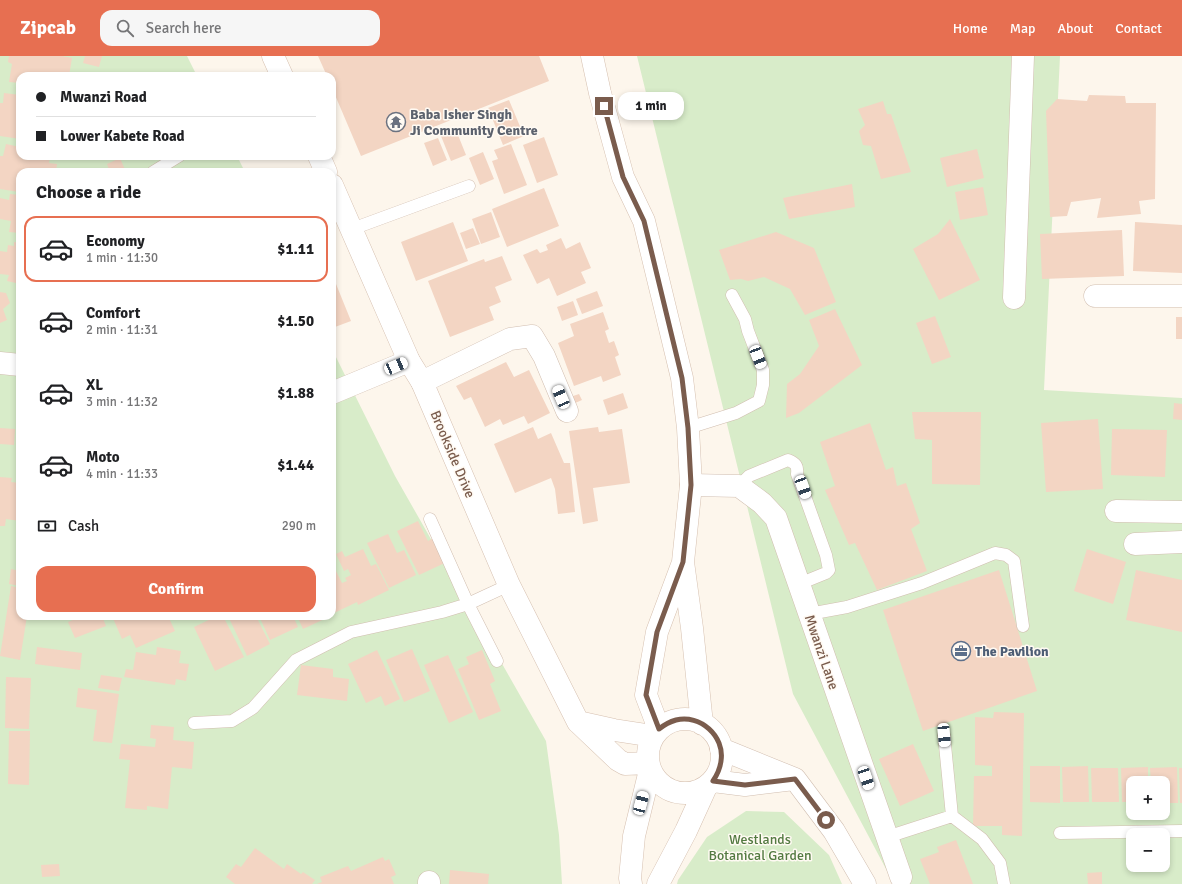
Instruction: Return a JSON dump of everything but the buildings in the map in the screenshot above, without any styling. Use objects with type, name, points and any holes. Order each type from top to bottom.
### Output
[{"type":"street","points":[[273,56],[280,72]]},
{"type":"street","points":[[592,56],[600,93],[623,177],[644,221],[682,378],[688,428],[691,485],[683,562],[692,628],[702,724]]},
{"type":"street","points":[[1014,298],[1023,56]]},
{"type":"street","name":"Brookside Drive","points":[[336,194],[409,361],[422,382],[509,584],[578,722],[618,760],[625,764],[649,767]]},
{"type":"street","points":[[1095,296],[1182,296]]},
{"type":"street","points":[[422,382],[510,339],[532,336],[544,356],[567,411]]},
{"type":"street","points":[[336,391],[409,361]]},
{"type":"street","points":[[0,363],[16,365]]},
{"type":"street","points":[[691,485],[739,486]]},
{"type":"street","name":"Mwanzi Lane","points":[[739,486],[762,502],[776,518],[901,877]]},
{"type":"street","points":[[1116,511],[1182,512]]},
{"type":"street","points":[[1135,544],[1182,542]]},
{"type":"street","points":[[656,733],[646,695],[657,632],[683,562]]},
{"type":"street","points":[[631,884],[630,878],[634,836],[649,767],[648,749],[656,733],[666,724],[675,720],[694,720],[710,729],[716,736],[721,749],[722,760],[718,772],[710,784],[658,884]]},
{"type":"street","points":[[578,722],[614,730],[656,733]]},
{"type":"street","points":[[721,749],[795,779],[834,831],[865,884]]},
{"type":"street","points":[[649,767],[657,781],[668,790],[680,794],[694,793],[710,784],[745,785],[795,779]]},
{"type":"lane","points":[[160,168],[172,160]]},
{"type":"lane","points":[[352,229],[468,186]]},
{"type":"lane","points":[[688,428],[736,413],[759,401],[763,385],[762,370],[745,319],[732,295]]},
{"type":"lane","points":[[739,486],[749,476],[788,460],[795,463],[797,467],[797,474],[821,540],[829,570],[826,573],[799,584]]},
{"type":"lane","points":[[430,519],[468,604],[497,661]]},
{"type":"lane","points":[[809,614],[847,607],[922,583],[995,553],[1006,555],[1014,561],[1023,626]]},
{"type":"lane","points":[[194,723],[232,721],[253,708],[296,660],[351,632],[442,612],[468,604],[509,584]]},
{"type":"lane","points":[[944,735],[952,816],[982,839],[1000,864],[1004,884]]},
{"type":"lane","points":[[887,837],[952,816]]},
{"type":"lane","points":[[1060,833],[1182,831]]},
{"type":"green space","points":[[0,56],[187,56],[195,72],[16,72],[16,160],[239,160],[243,168],[16,168],[16,620],[336,620],[336,357],[395,476],[546,741],[559,835],[562,884],[0,884]]},
{"type":"green space","points":[[637,56],[1060,56],[1044,390],[1182,398],[1182,884],[894,884],[793,694]]},
{"type":"green space","name":"Westlands Botanical Garden","points":[[746,811],[784,812],[829,855],[842,884],[677,884],[678,880],[707,837]]},
{"type":"place","name":"Baba Isher Singh Ji Community Centre","points":[[396,122]]},
{"type":"place","name":"The Pavilion","points":[[961,651]]},
{"type":"route","points":[[604,106],[623,177],[644,221],[682,378],[688,428],[691,485],[683,562],[657,632],[646,695],[659,729],[675,720],[694,720],[710,729],[716,736],[721,749],[722,760],[713,781],[745,785],[795,779],[826,820]]}]
